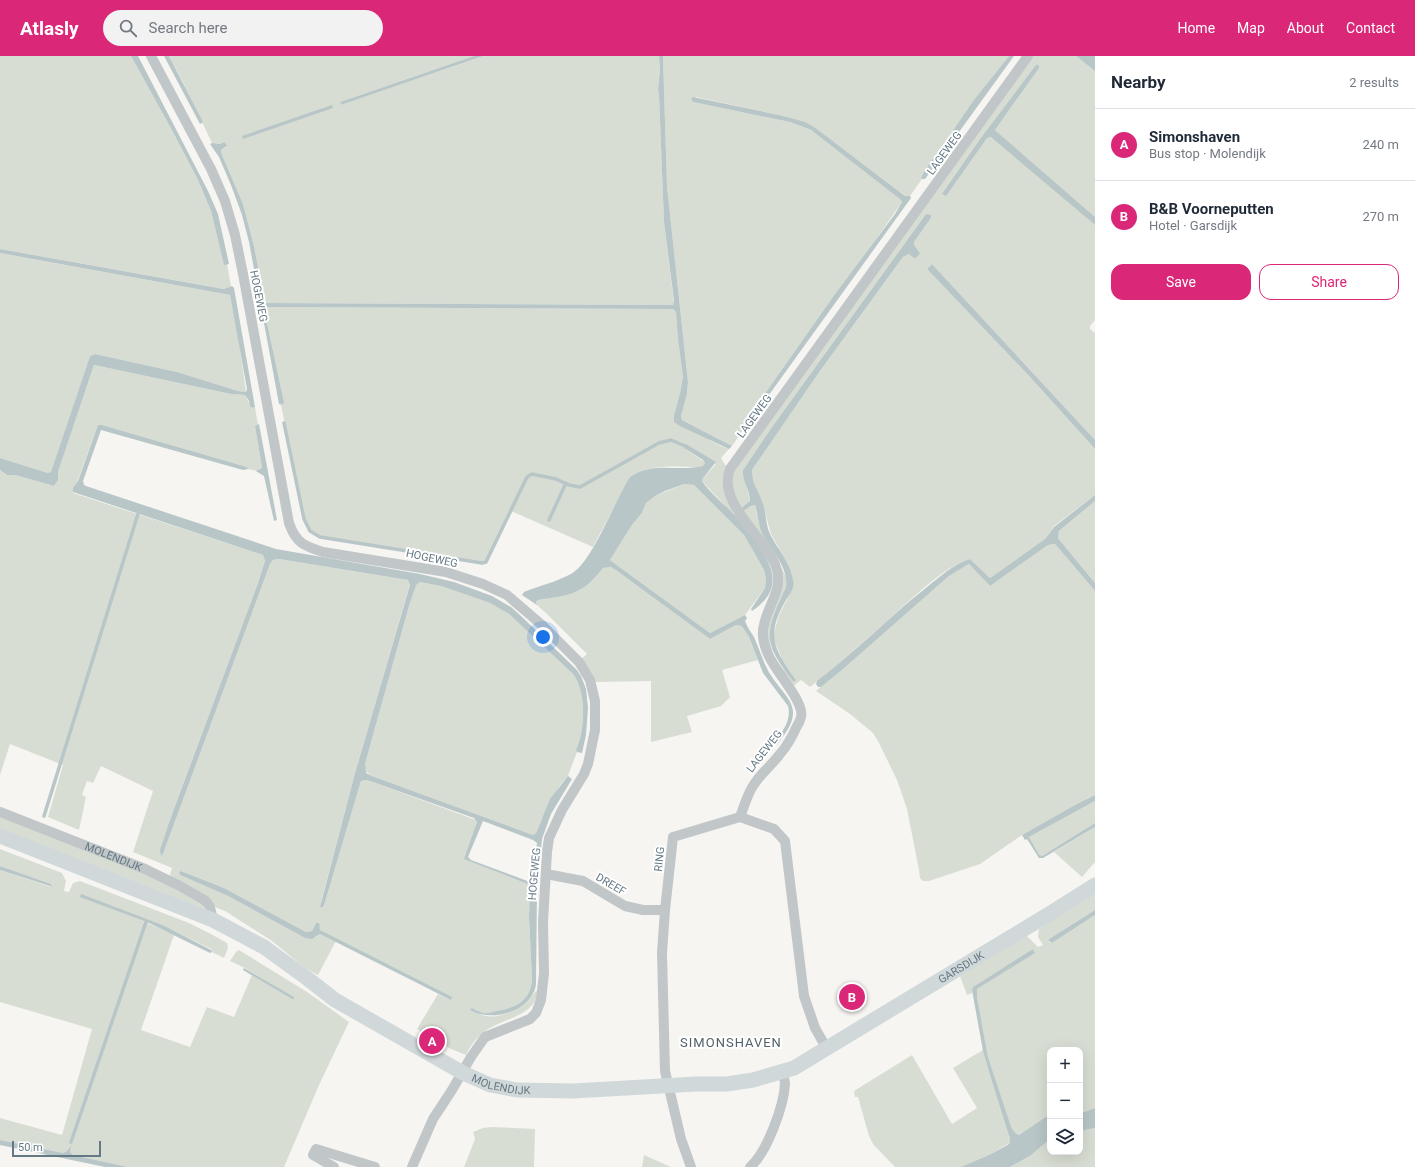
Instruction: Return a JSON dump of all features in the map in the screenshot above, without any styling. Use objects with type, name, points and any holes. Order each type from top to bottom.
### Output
[{"type":"main road","name":"MOLENDIJK","points":[[0,836],[213,920],[264,947],[335,1000],[463,1073],[490,1085],[517,1090],[573,1091],[727,1084],[752,1080],[794,1068],[827,1049]]},
{"type":"main road","name":"GARSDIJK","points":[[827,1049],[1095,885]]},
{"type":"street","name":"HOGEWEG","points":[[151,56],[211,169],[225,201],[235,235],[243,274],[289,523],[296,538],[308,547],[323,552],[446,572],[483,584],[507,595],[575,656],[590,680],[595,701],[595,730],[591,752],[584,774],[562,810],[550,838],[543,922],[544,973],[541,1000],[536,1013],[530,1020],[485,1037],[433,1119],[412,1167]]},
{"type":"street","name":"LAGEWEG","points":[[740,817],[752,787],[759,777],[781,754],[792,736],[801,717],[802,710],[798,701],[768,656],[763,632],[764,624],[778,585],[778,575],[775,564],[765,546],[732,500],[727,485],[727,477],[730,469],[1028,56]]},
{"type":"street","name":"MOLENDIJK","points":[[0,812],[145,869],[180,886],[206,901],[210,907],[213,920]]},
{"type":"street","name":"RING","points":[[691,1167],[681,1140],[670,1086],[665,1071],[662,953],[673,837],[740,817]]},
{"type":"street","points":[[740,817],[774,829],[785,841],[804,996],[815,1028],[827,1049]]},
{"type":"street","name":"DREEF","points":[[546,874],[583,882],[625,906],[643,910],[665,910]]},
{"type":"street","points":[[750,1167],[755,1163],[768,1141],[775,1123],[784,1094],[785,1082],[782,1072]]},
{"type":"street","points":[[334,1167],[313,1155],[316,1149],[375,1167]]},
{"type":"shaded area","points":[[0,56],[131,56],[198,180],[211,211],[224,264],[227,264],[231,286],[225,289],[0,249]]},
{"type":"shaded area","points":[[131,56],[138,56],[208,191],[218,214],[229,264],[224,265],[211,211],[198,180]]},
{"type":"shaded area","points":[[164,56],[169,56],[203,122],[200,124]]},
{"type":"shaded area","points":[[169,56],[474,56],[340,102],[341,105],[483,56],[659,56],[660,70],[658,88],[664,222],[674,304],[265,303],[254,246],[243,204],[222,155],[221,150],[227,147],[224,142],[220,144],[212,143]]},
{"type":"shaded area","points":[[474,56],[483,56],[341,105],[340,102]]},
{"type":"shaded area","points":[[659,56],[663,56],[667,186],[688,382],[687,394],[681,416],[682,420],[732,446],[729,449],[674,422],[674,415],[683,377],[676,312],[673,309],[266,307],[264,309],[284,402],[283,405],[279,404],[249,242],[242,215],[219,157],[210,144],[220,144],[224,142],[227,146],[221,150],[222,155],[243,204],[254,246],[265,303],[673,305],[674,301],[664,222],[658,89],[660,70]]},
{"type":"shaded area","points":[[663,56],[1009,56],[973,101],[931,161],[921,177],[922,179],[910,196],[905,196],[817,129],[779,115],[696,97],[692,100],[693,102],[790,122],[811,130],[901,199],[902,202],[732,446],[682,420],[681,416],[687,394],[688,382],[667,186]]},
{"type":"shaded area","points":[[1009,56],[1014,56],[925,179],[922,179],[921,177],[931,161],[973,101]]},
{"type":"shaded area","points":[[1032,56],[1076,56],[1095,71],[1095,217],[995,130],[1039,68],[987,138],[994,138],[1095,225],[1095,320],[1090,326],[1090,329],[1095,333],[1095,440],[932,264],[927,269],[1030,377],[1095,449],[1095,495],[1054,526],[1045,539],[990,578],[970,559],[945,571],[810,687],[801,680],[792,687],[768,645],[767,630],[781,582],[742,512],[755,505],[759,524],[787,581],[774,616],[770,636],[774,655],[780,665],[796,680],[783,661],[774,640],[774,632],[779,615],[792,590],[788,565],[771,534],[762,502],[752,480],[752,470],[820,371],[903,257],[909,254],[920,253],[914,245],[914,242],[931,218],[926,214],[772,427],[743,470],[750,501],[740,509],[731,488],[734,471]]},
{"type":"shaded area","points":[[1076,56],[1095,56],[1095,71]]},
{"type":"shaded area","points":[[1036,65],[1039,65],[1039,68],[995,130],[1095,217],[1095,225],[991,137],[987,138],[946,196],[942,194],[981,138]]},
{"type":"shaded area","points":[[693,97],[805,122],[817,129],[905,196],[910,196],[911,198],[745,428],[743,425],[833,297],[895,214],[902,202],[811,130],[790,122],[693,102],[691,99]]},
{"type":"shaded area","points":[[332,105],[333,108],[243,139],[242,136]]},
{"type":"shaded area","points":[[926,214],[931,215],[931,218],[914,242],[914,245],[920,253],[914,258],[909,254],[903,257],[820,371],[752,470],[754,484],[763,504],[770,534],[787,562],[793,580],[793,588],[779,613],[774,633],[778,651],[796,680],[794,682],[776,656],[771,646],[770,636],[774,615],[786,587],[785,572],[762,533],[755,505],[742,512],[740,509],[750,501],[743,470],[772,427]]},
{"type":"shaded area","points":[[0,249],[224,289],[232,286],[234,288],[255,407],[252,408],[250,406],[245,395],[231,394],[94,365],[58,472],[58,480],[54,486],[15,475],[7,475],[0,470],[0,458],[48,473],[51,472],[90,356],[95,354],[177,372],[238,391],[246,392],[247,389],[230,295],[0,253]]},
{"type":"shaded area","points":[[0,253],[230,295],[239,342],[246,392],[238,391],[177,372],[95,354],[90,356],[51,473],[0,458]]},
{"type":"shaded area","points":[[932,264],[1095,440],[1095,449],[1030,377],[927,269]]},
{"type":"shaded area","points":[[266,307],[673,309],[676,312],[683,377],[674,415],[707,439],[729,449],[721,458],[727,468],[735,512],[729,510],[702,481],[716,464],[684,448],[706,463],[699,467],[672,466],[654,468],[637,473],[630,477],[593,547],[511,511],[486,562],[482,563],[320,537],[310,531],[304,519],[281,405],[283,405],[284,402],[264,309]]},
{"type":"shaded area","points":[[94,365],[231,394],[245,395],[252,408],[255,407],[258,425],[255,426],[262,468],[257,471],[98,425],[73,493],[263,555],[265,561],[171,817],[161,855],[163,854],[270,564],[273,560],[279,559],[408,580],[410,584],[355,773],[321,902],[323,907],[361,781],[367,780],[476,820],[477,822],[465,859],[530,885],[529,918],[532,979],[529,993],[521,1002],[510,1008],[482,1013],[472,1008],[484,1016],[500,1015],[515,1010],[528,1001],[536,991],[539,992],[536,1000],[525,1011],[495,1025],[481,1034],[466,1055],[451,1049],[417,1029],[438,994],[450,1000],[320,930],[318,923],[316,923],[312,931],[306,932],[224,888],[181,871],[179,872],[180,875],[228,896],[305,938],[316,937],[320,934],[336,941],[318,975],[305,968],[272,941],[225,911],[217,908],[206,898],[172,878],[170,874],[172,868],[133,852],[153,791],[101,766],[93,783],[87,781],[82,795],[86,797],[79,830],[48,817],[63,765],[10,744],[0,775],[0,470],[7,475],[15,475],[54,486],[58,480],[58,472]]},
{"type":"shaded area","points":[[259,424],[277,520],[274,521],[264,476],[256,471],[262,468],[255,426]]},
{"type":"shaded area","points":[[98,425],[247,467],[248,469],[243,470],[101,430],[83,481],[84,485],[276,549],[420,574],[454,582],[492,596],[511,607],[576,669],[581,676],[586,689],[588,708],[586,735],[582,753],[577,752],[576,750],[583,722],[581,691],[573,674],[509,614],[490,603],[441,586],[420,582],[416,585],[409,606],[365,764],[366,773],[372,776],[533,835],[536,833],[550,799],[568,776],[572,779],[551,814],[542,839],[540,860],[535,858],[537,843],[533,840],[483,821],[468,857],[471,860],[530,882],[532,881],[533,871],[538,873],[536,984],[533,993],[519,1008],[499,1015],[479,1014],[470,1010],[472,1008],[482,1013],[486,1013],[510,1008],[521,1002],[529,993],[532,979],[529,918],[530,885],[464,859],[477,822],[474,818],[367,780],[361,781],[324,905],[323,907],[320,907],[355,773],[410,585],[408,580],[279,559],[273,560],[270,564],[161,856],[160,850],[171,817],[265,561],[263,555],[73,492],[73,488],[78,481]]},
{"type":"shaded area","points":[[686,444],[716,462],[702,481],[741,521],[766,557],[772,576],[772,585],[769,594],[762,603],[752,611],[751,609],[765,588],[766,579],[764,570],[744,535],[694,485],[684,484],[665,491],[646,503],[642,513],[632,525],[610,560],[710,633],[745,615],[747,618],[745,621],[754,637],[767,668],[790,702],[793,711],[790,725],[777,745],[775,743],[789,716],[788,706],[763,673],[749,637],[742,626],[736,625],[710,639],[611,567],[603,568],[589,584],[582,589],[568,595],[538,600],[536,602],[537,605],[522,595],[524,592],[565,577],[579,568],[595,545],[630,477],[647,469],[694,468],[703,466],[705,463],[703,460],[684,448]]},
{"type":"shaded area","points":[[684,484],[694,485],[744,535],[764,570],[766,579],[765,588],[745,615],[710,633],[610,560],[632,525],[642,513],[646,503],[655,496]]},
{"type":"shaded area","points":[[1095,495],[1095,501],[1059,531],[1058,538],[1095,583],[1095,591],[1055,544],[1048,545],[990,586],[969,564],[949,576],[842,670],[821,687],[818,687],[816,684],[817,681],[913,598],[947,571],[970,559],[990,578],[1045,539],[1054,527]]},
{"type":"shaded area","points":[[1095,501],[1095,583],[1058,538],[1059,531]]},
{"type":"shaded area","points":[[1055,544],[1095,591],[1095,795],[1022,835],[980,864],[929,881],[923,881],[920,878],[907,809],[897,780],[879,743],[873,733],[850,714],[816,691],[949,576],[969,564],[990,586],[1048,545]]},
{"type":"shaded area","points":[[611,567],[616,569],[710,639],[736,625],[743,626],[749,637],[758,660],[722,670],[730,697],[721,706],[687,716],[692,732],[651,742],[651,681],[595,682],[580,660],[587,654],[537,605],[536,602],[538,600],[568,595],[582,589],[596,577],[603,568]]},
{"type":"shaded area","points":[[420,582],[441,586],[490,603],[509,614],[573,674],[578,682],[581,691],[583,722],[576,750],[577,752],[568,776],[560,785],[541,820],[536,833],[533,835],[372,776],[365,771],[365,764],[409,606],[416,584]]},
{"type":"shaded area","points":[[1095,795],[1095,801],[1029,837],[1039,855],[1042,856],[1095,823],[1095,827],[1043,858],[1039,858],[1027,839],[1025,840],[1022,835]]},
{"type":"shaded area","points":[[1095,801],[1095,823],[1042,856],[1039,856],[1029,837]]},
{"type":"shaded area","points":[[0,816],[140,870],[205,904],[205,907],[203,908],[0,829]]},
{"type":"shaded area","points":[[1095,827],[1095,862],[1082,877],[1054,852]]},
{"type":"shaded area","points":[[0,849],[62,873],[66,881],[64,891],[69,892],[73,883],[80,881],[189,923],[227,943],[228,948],[224,958],[212,952],[211,949],[165,926],[80,896],[174,935],[141,1030],[190,1047],[207,1007],[234,1017],[252,975],[294,999],[245,968],[230,961],[239,950],[307,992],[349,1022],[319,1085],[284,1167],[128,1167],[73,1155],[70,1152],[71,1146],[69,1146],[67,1151],[63,1153],[0,1140],[0,1118],[62,1135],[92,1029],[0,1002],[0,870],[51,887],[53,885],[0,866]]},
{"type":"shaded area","points":[[0,866],[51,884],[53,887],[0,870]]},
{"type":"shaded area","points":[[181,871],[224,888],[306,932],[312,931],[316,923],[319,923],[320,930],[452,997],[451,1000],[320,934],[312,939],[305,938],[228,896],[180,875],[179,872]]},
{"type":"shaded area","points":[[81,894],[165,926],[211,950],[212,952],[210,953],[149,923],[80,897]]},
{"type":"shaded area","points":[[1095,894],[1095,910],[1049,939],[1049,942],[1052,943],[1095,915],[1095,1108],[1083,1112],[1083,1047],[1047,1047],[1047,1116],[1019,1135],[1014,1133],[1012,1129],[988,1057],[976,992],[977,989],[1034,951],[1033,949],[972,990],[972,993],[967,995],[960,976],[1023,936],[1027,936],[1038,947],[1043,945],[1038,937],[1039,929],[1078,903]]},
{"type":"shaded area","points":[[1095,910],[1095,915],[1052,943],[1049,941],[1049,939]]},
{"type":"shaded area","points":[[1033,949],[1035,953],[977,989],[977,997],[988,1057],[1012,1129],[1019,1135],[1047,1116],[1047,1142],[1030,1156],[1010,1167],[961,1167],[991,1154],[1009,1144],[1010,1139],[983,1051],[972,990],[973,987]]},
{"type":"shaded area","points":[[244,968],[294,997],[294,999],[243,970]]},
{"type":"shaded area","points":[[983,1050],[1010,1139],[1009,1143],[991,1154],[961,1167],[895,1167],[873,1144],[869,1136],[858,1097],[855,1097],[854,1091],[912,1055],[952,1124],[977,1108],[953,1068]]},
{"type":"shaded area","points":[[1095,1108],[1095,1128],[1083,1130],[1084,1112]]},
{"type":"shaded area","points":[[483,1128],[535,1129],[534,1167],[464,1167],[475,1139],[473,1132]]},
{"type":"shaded area","points":[[1095,1128],[1095,1167],[1010,1167],[1030,1156],[1047,1142],[1047,1155],[1083,1155],[1083,1130]]},
{"type":"shaded area","points":[[0,1140],[63,1153],[71,1146],[70,1152],[73,1155],[128,1167],[105,1167],[0,1145]]},
{"type":"shaded area","points":[[644,1155],[671,1167],[642,1167]]},
{"type":"waterway","points":[[284,423],[304,519],[310,531],[320,537],[482,563],[486,562],[527,477],[532,474],[556,479],[569,485],[580,487],[659,443],[671,440],[685,446]]},
{"type":"waterway","points":[[549,520],[566,483]]},
{"type":"waterway","points":[[44,816],[138,514]]},
{"type":"waterway","points":[[71,1142],[146,922]]},
{"type":"place","name":"B&B Voorneputten","points":[[852,997]]},
{"type":"place","name":"Simonshaven","points":[[432,1041]]},
{"type":"district","name":"SIMONSHAVEN","points":[[731,1042]]}]
